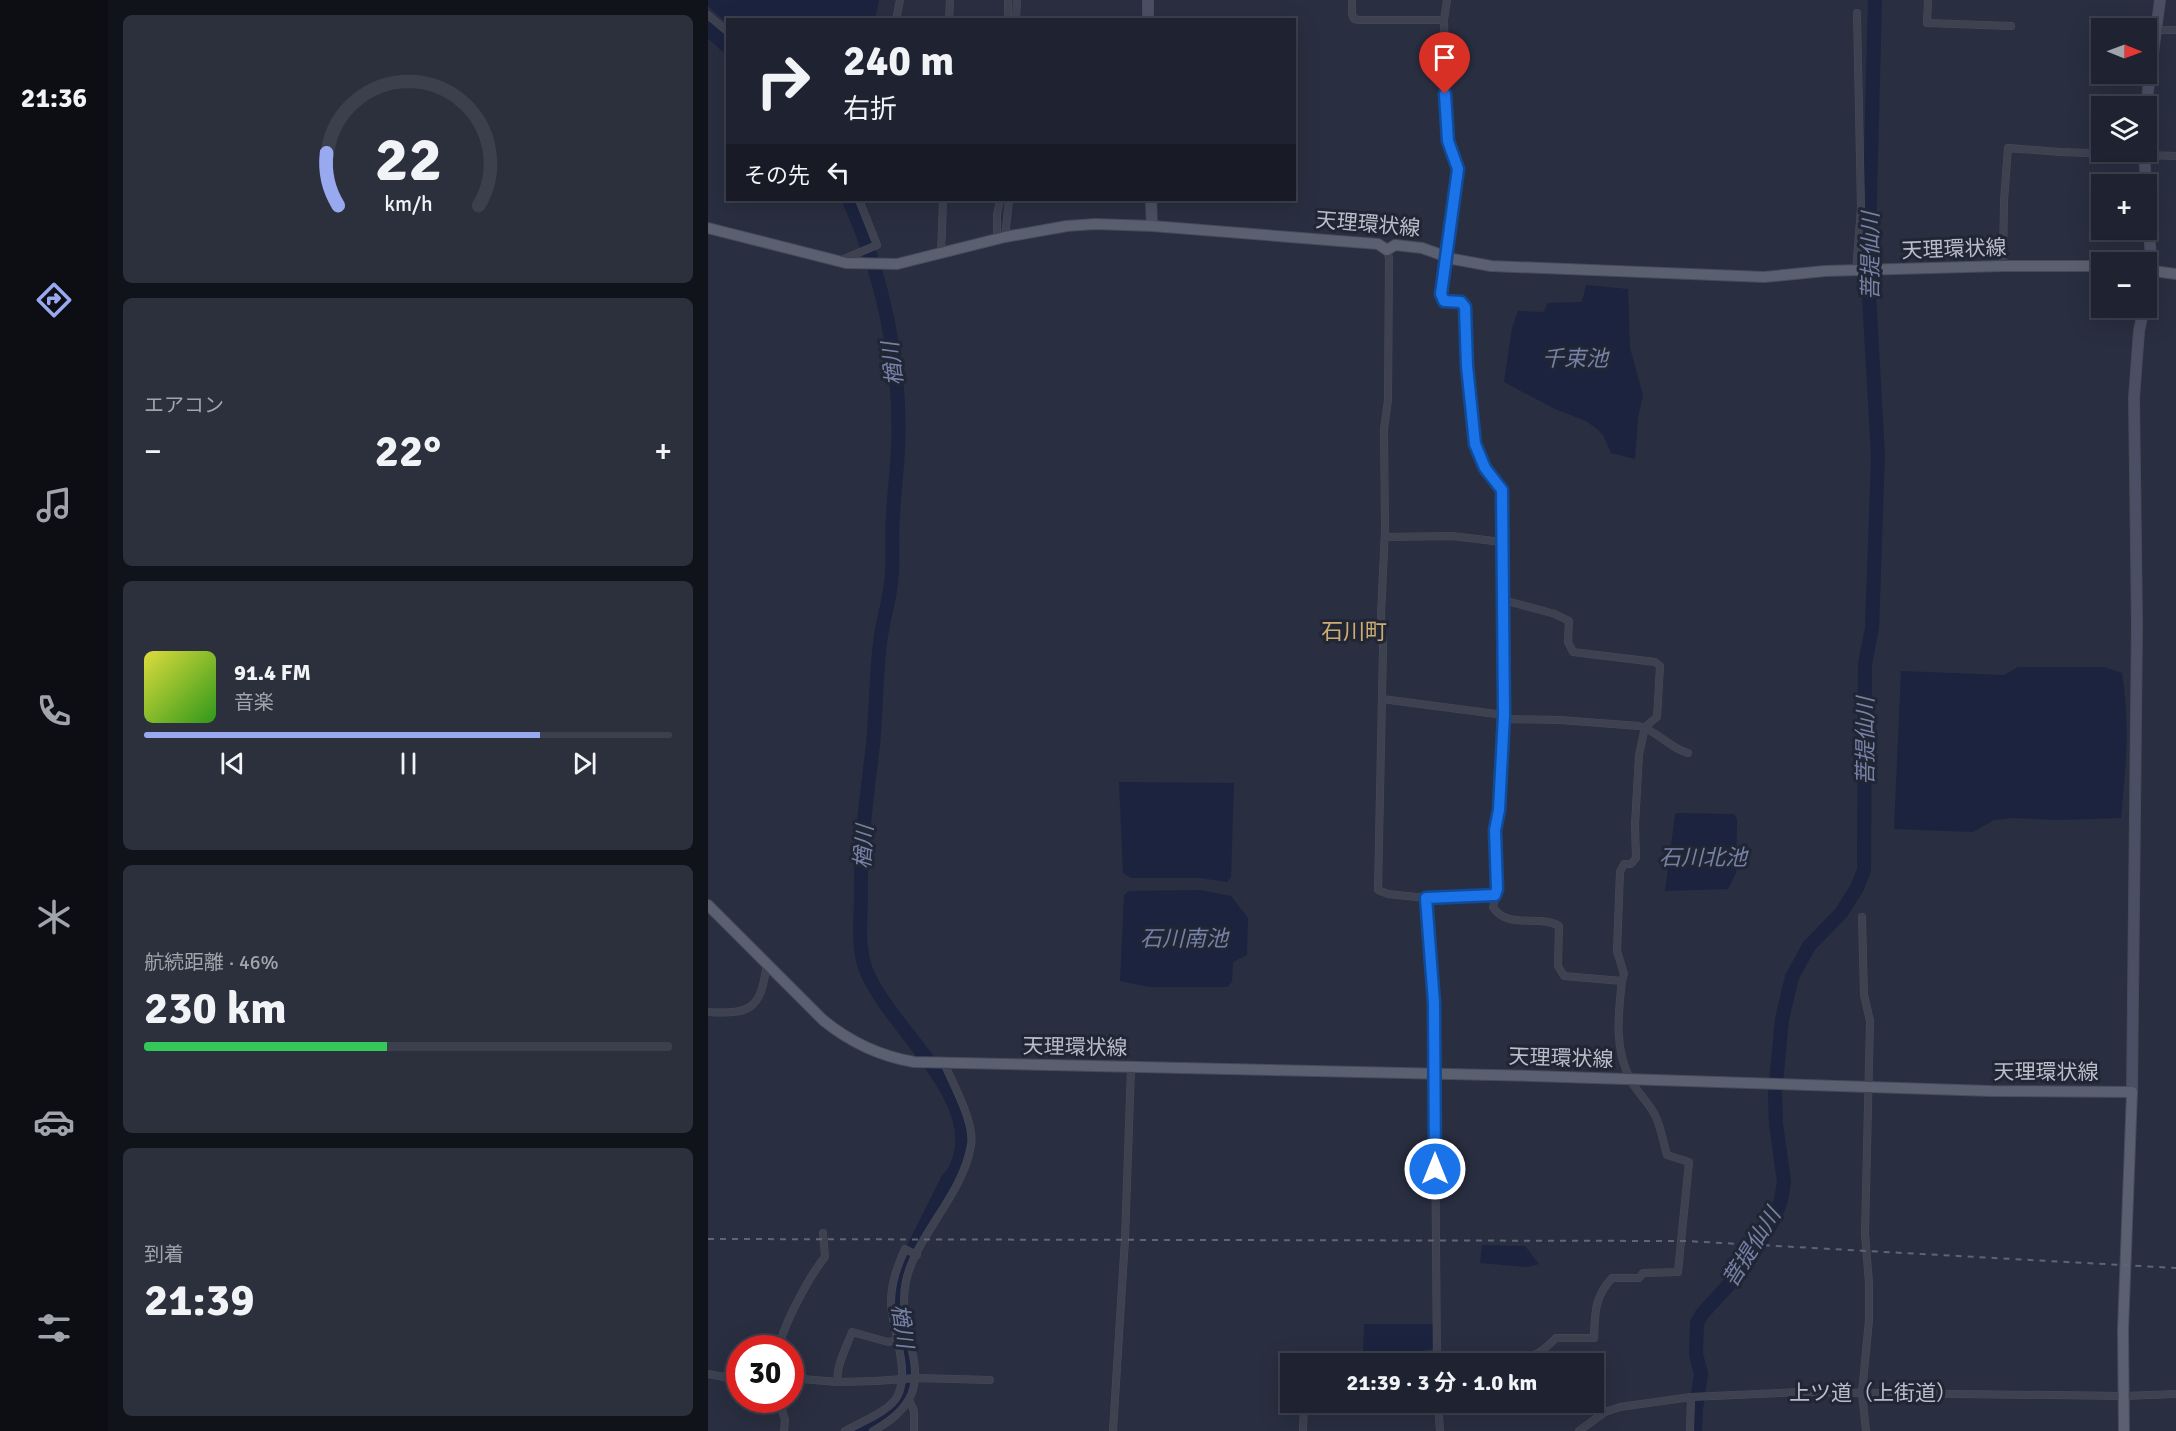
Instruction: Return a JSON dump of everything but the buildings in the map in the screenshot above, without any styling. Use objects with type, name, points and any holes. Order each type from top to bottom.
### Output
[{"type":"main road","name":"天理環状線","points":[[708,228],[838,261],[865,265],[897,264],[1001,238],[1067,226],[1095,224],[1152,226],[1378,244],[1387,250],[1395,245],[1422,248],[1453,259],[1491,266],[1667,274],[1764,277],[1881,270],[2091,266]]},
{"type":"main road","points":[[2157,272],[2176,274]]},
{"type":"main road","name":"天理環状線","points":[[708,905],[823,1020],[838,1032],[890,1058],[914,1062],[1991,1091],[2132,1092]]},
{"type":"main road","points":[[2124,1431],[2123,1330],[2132,1092]]},
{"type":"street","points":[[896,18],[900,0]]},
{"type":"street","points":[[949,18],[950,0]]},
{"type":"street","points":[[1008,0],[1008,18]]},
{"type":"street","points":[[1016,18],[1017,0]]},
{"type":"street","points":[[1148,0],[1148,18]]},
{"type":"street","points":[[1352,0],[1352,14],[1359,20],[1444,20]]},
{"type":"street","points":[[1447,0],[1444,20],[1448,141],[1458,169],[1441,294],[1444,301],[1461,302],[1465,307],[1467,366],[1475,444],[1485,468],[1502,490],[1504,717],[1499,810],[1495,830],[1497,889],[1493,907],[1502,917],[1514,920],[1551,921],[1559,926],[1558,966],[1564,976],[1622,981]]},
{"type":"street","points":[[1928,0],[1927,23],[2011,26]]},
{"type":"street","points":[[2157,22],[2160,0]]},
{"type":"street","points":[[1857,13],[1861,208],[1857,271]]},
{"type":"street","points":[[708,15],[726,30]]},
{"type":"street","points":[[2157,30],[2176,30]]},
{"type":"street","points":[[2003,266],[2008,148],[2091,151]]},
{"type":"street","points":[[2157,154],[2176,156]]},
{"type":"street","points":[[838,261],[877,245],[859,201]]},
{"type":"street","points":[[941,254],[943,201]]},
{"type":"street","points":[[1000,201],[997,214],[1001,238]]},
{"type":"street","points":[[1001,238],[1009,201]]},
{"type":"street","points":[[1151,201],[1152,226]]},
{"type":"street","points":[[1387,250],[1389,267],[1388,400],[1384,429],[1378,890],[1388,894],[1426,898],[1495,895]]},
{"type":"street","points":[[2132,1092],[2137,624],[2134,398],[2142,318]]},
{"type":"street","points":[[1384,537],[1452,536],[1502,542]]},
{"type":"street","points":[[1503,600],[1555,614],[1569,621],[1568,642],[1574,652],[1655,662],[1660,666],[1657,717],[1645,727],[1639,755],[1636,783],[1636,858],[1631,864],[1624,864],[1620,872],[1617,951],[1624,974],[1617,1020],[1622,1054],[1631,1080],[1655,1115],[1667,1155],[1689,1162],[1678,1272],[1643,1272],[1639,1278],[1612,1278],[1600,1291],[1595,1312],[1594,1338],[1556,1338],[1537,1353]]},
{"type":"street","points":[[1382,699],[1504,717],[1645,727],[1677,750],[1688,753]]},
{"type":"street","points":[[1426,898],[1434,1003],[1437,1353]]},
{"type":"street","points":[[1862,917],[1864,995],[1870,1021],[1865,1234],[1869,1320],[1862,1393],[1866,1431]]},
{"type":"street","points":[[708,1012],[735,1014],[757,1002],[764,986],[767,963]]},
{"type":"street","points":[[873,1431],[888,1423],[903,1410],[909,1400],[915,1378],[904,1306],[906,1281],[917,1255],[945,1209],[972,1144],[968,1123],[941,1063]]},
{"type":"street","points":[[1113,1431],[1125,1239],[1131,1068]]},
{"type":"street","points":[[783,1335],[813,1271],[825,1257],[824,1233]]},
{"type":"street","points":[[845,1431],[882,1411],[898,1395],[902,1379],[891,1305],[891,1288],[905,1249],[917,1255]]},
{"type":"street","points":[[838,1382],[838,1367],[852,1332],[888,1342],[910,1338]]},
{"type":"street","points":[[708,1374],[723,1377],[726,1375]]},
{"type":"street","points":[[804,1379],[838,1382],[915,1378],[990,1380]]},
{"type":"street","name":"上ツ道（上街道）","points":[[1579,1431],[1605,1412],[1620,1407],[1691,1398],[1800,1392],[2124,1396],[2176,1394]]},
{"type":"street","points":[[1690,1431],[1691,1398]]},
{"type":"street","points":[[909,1400],[914,1411],[914,1431]]},
{"type":"street","points":[[782,1413],[784,1431]]},
{"type":"street","points":[[1303,1431],[1304,1413]]},
{"type":"street","points":[[1439,1413],[1440,1431]]},
{"type":"water","points":[[708,0],[879,0],[875,18],[726,18],[726,22],[708,6]]},
{"type":"water","name":"千束池","points":[[1586,285],[1628,289],[1630,348],[1643,395],[1638,417],[1635,459],[1611,453],[1603,435],[1586,421],[1555,409],[1504,382],[1512,328],[1518,311],[1544,312],[1547,303],[1582,302]]},
{"type":"water","points":[[2018,667],[2104,667],[2122,673],[2127,728],[2121,818],[2058,820],[2012,818],[1994,820],[1973,832],[1894,829],[1901,671],[2004,675]]},
{"type":"water","name":"石川南池","points":[[1119,782],[1234,783],[1231,877],[1227,882],[1200,878],[1131,878],[1123,873]]},
{"type":"water","name":"石川北池","points":[[1677,813],[1734,814],[1737,819],[1736,873],[1728,889],[1665,891]]},
{"type":"water","name":"石川南池","points":[[1200,890],[1231,896],[1248,918],[1247,955],[1233,962],[1232,982],[1227,987],[1149,987],[1120,981],[1124,895],[1129,891]]},
{"type":"water","points":[[1482,1245],[1525,1246],[1539,1264],[1527,1267],[1480,1263]]},
{"type":"water","points":[[1364,1324],[1433,1324],[1433,1349],[1417,1352],[1363,1351]]},
{"type":"waterway","name":"菩提仙川","points":[[1695,1431],[1701,1374],[1696,1354],[1697,1323],[1702,1314],[1744,1268],[1774,1219],[1781,1200],[1784,1182],[1776,1124],[1775,1093],[1782,1019],[1792,977],[1809,946],[1841,913],[1857,888],[1864,870],[1865,664],[1872,628],[1878,456],[1868,277],[1875,0]]},
{"type":"waterway","name":"楢川","points":[[708,29],[726,45]]},
{"type":"waterway","name":"楢川","points":[[849,201],[872,259],[888,322],[897,385],[898,417],[898,457],[892,524],[892,575],[880,643],[873,745],[863,838],[861,952],[866,970],[877,991],[944,1084],[956,1109],[962,1133],[957,1166],[948,1179],[904,1267],[899,1285],[898,1304],[910,1370],[908,1390],[897,1407],[884,1417],[853,1431]]},
{"type":"railway","points":[[708,1239],[1686,1241],[2176,1268]]},
{"type":"district","name":"石川町","points":[[1354,631]]},
{"type":"route","points":[[1435,1169],[1434,1003],[1426,898],[1495,895],[1497,889],[1495,830],[1499,810],[1504,715],[1505,628],[1502,490],[1485,468],[1475,444],[1468,387],[1465,307],[1461,302],[1444,301],[1441,294],[1458,169],[1448,141],[1445,94]]}]
